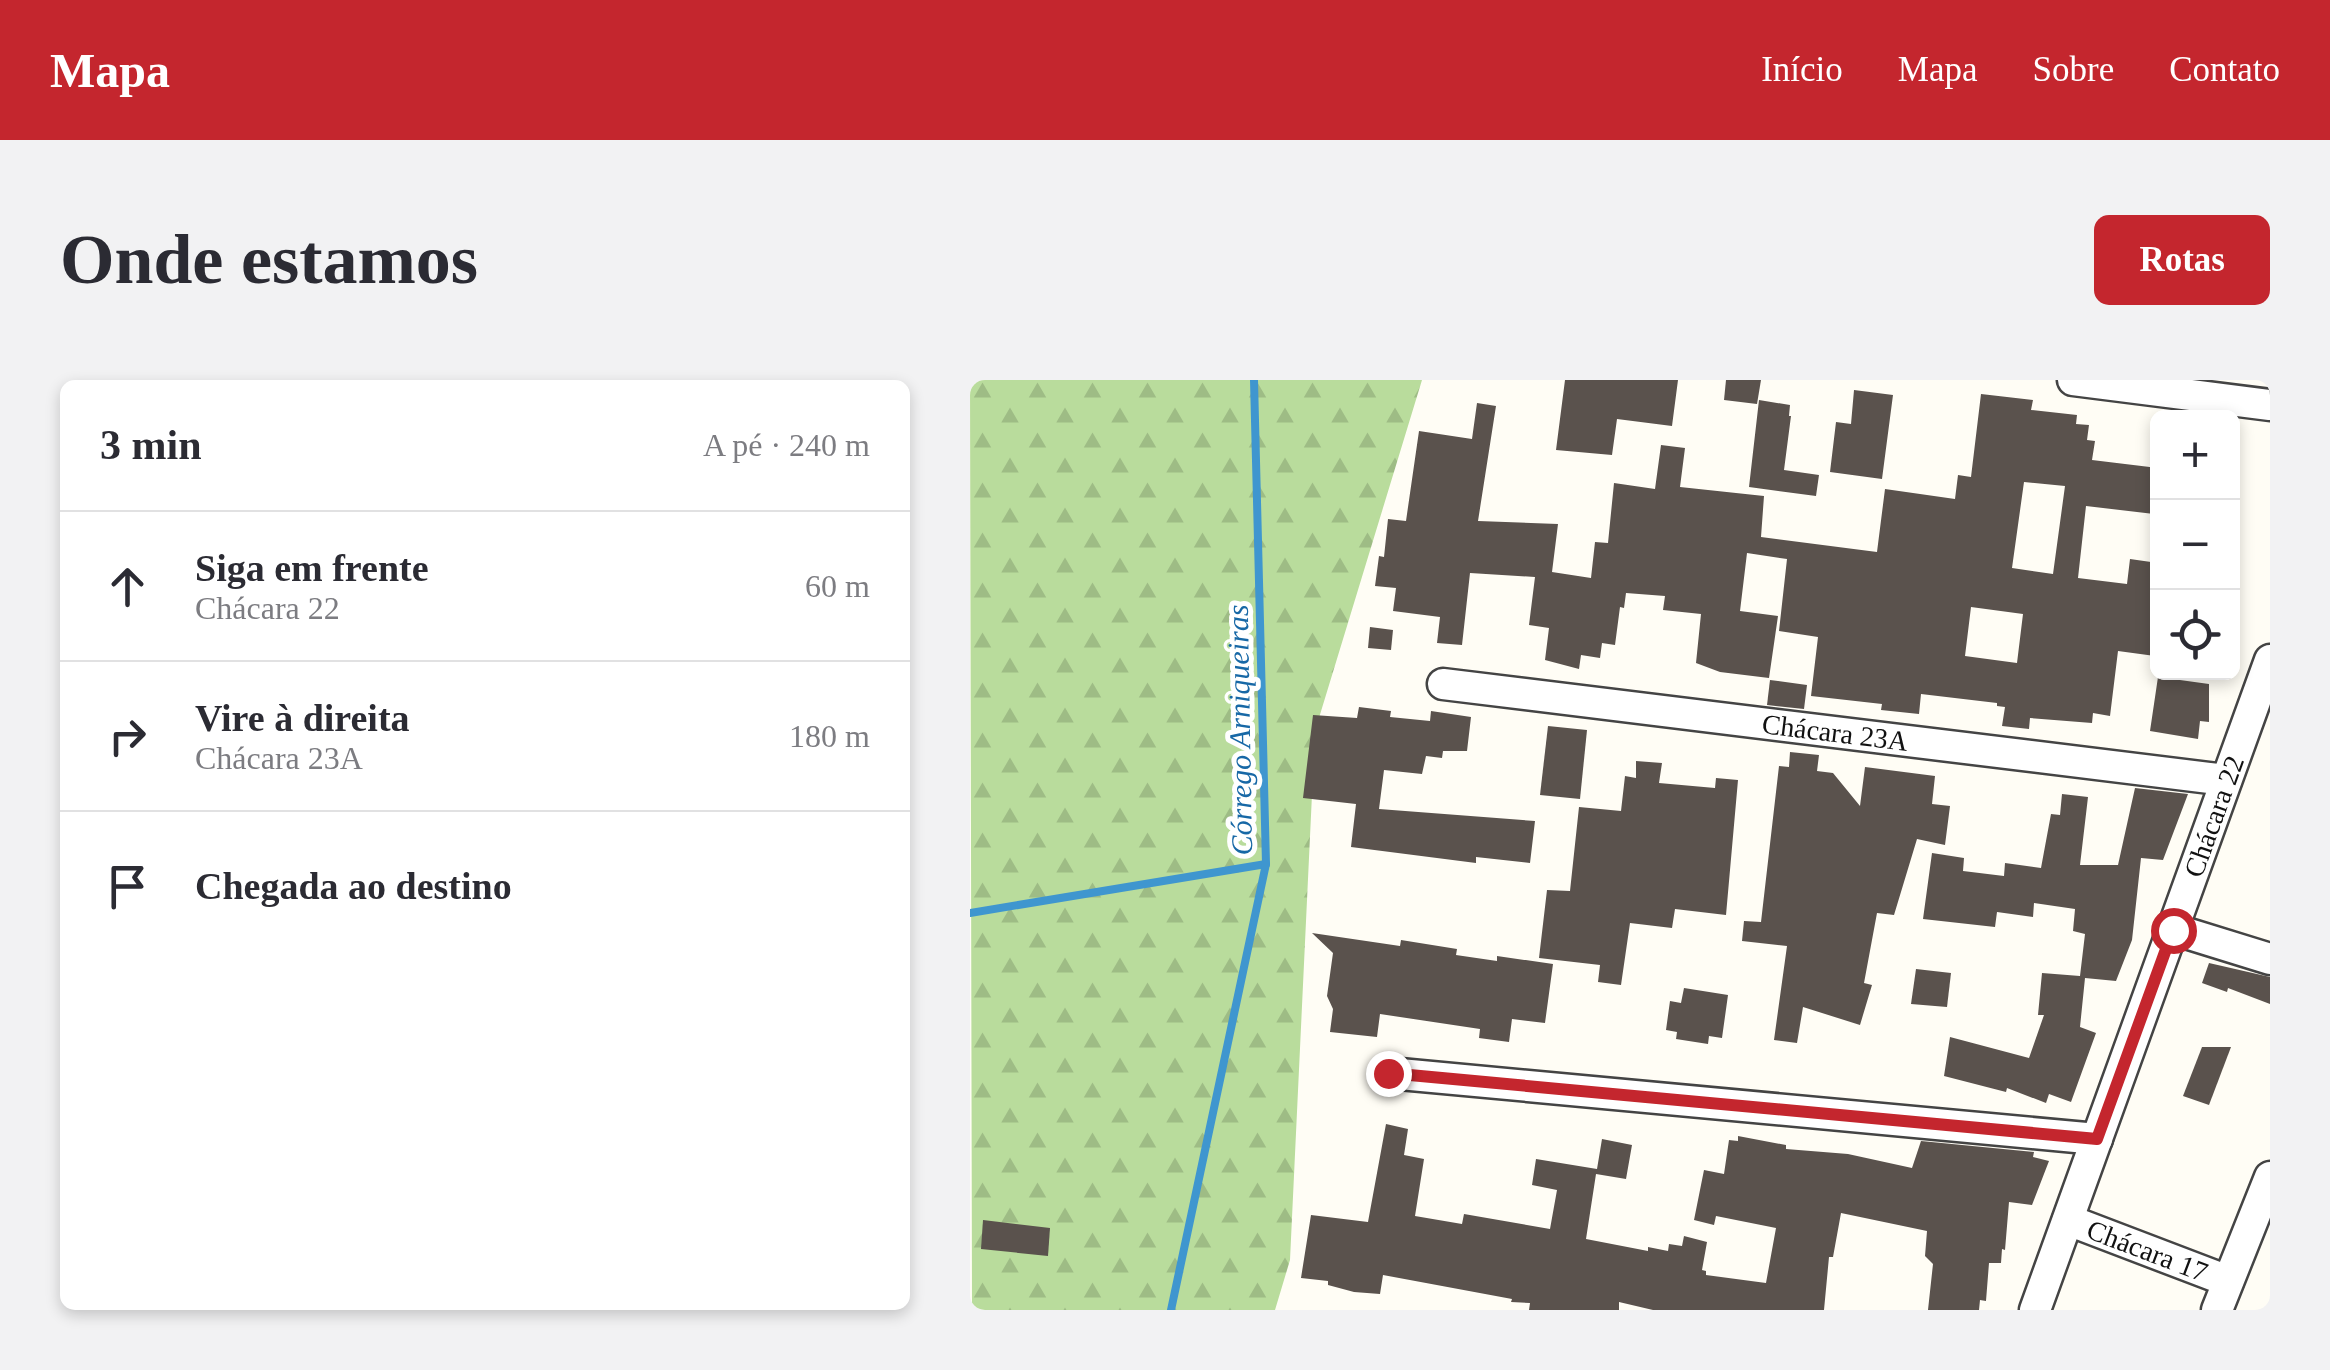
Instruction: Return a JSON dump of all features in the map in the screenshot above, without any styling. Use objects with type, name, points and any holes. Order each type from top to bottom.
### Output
[{"type":"street","points":[[2073,380],[2270,405]]},
{"type":"street","name":"Chácara 22","points":[[2034,1310],[2270,660]]},
{"type":"street","name":"Chácara 23A","points":[[1443,684],[2226,780]]},
{"type":"street","points":[[2173,930],[2270,960]]},
{"type":"street","points":[[1388,1073],[2097,1139]]},
{"type":"street","name":"Chácara 17","points":[[2068,1220],[2222,1296],[2270,1176]]},
{"type":"green space","points":[[970,380],[1422,380],[1315,731],[1290,1260],[1275,1310],[972,1310]]},
{"type":"building","points":[[1565,380],[1678,380],[1672,426],[1617,419],[1612,455],[1556,450]]},
{"type":"building","points":[[1726,380],[1761,380],[1757,404],[1724,400]]},
{"type":"building","points":[[1854,390],[1893,395],[1882,479],[1830,472],[1836,422],[1851,424]]},
{"type":"building","points":[[1981,394],[2033,400],[2031,410],[2077,415],[2076,424],[2089,425],[2087,440],[2095,441],[2092,460],[2150,467],[2150,514],[2086,506],[2078,578],[2127,584],[2130,559],[2150,562],[2150,655],[2118,651],[2110,716],[2093,713],[2092,723],[2030,718],[2029,729],[2002,726],[2005,707],[1997,703],[1921,694],[1919,714],[1881,710],[1882,704],[1811,696],[1818,637],[1779,631],[1787,559],[1747,553],[1740,611],[1778,616],[1769,678],[1720,672],[1696,663],[1701,614],[1663,610],[1665,596],[1626,593],[1615,645],[1602,643],[1600,658],[1581,655],[1579,669],[1545,660],[1549,628],[1529,625],[1535,577],[1470,573],[1462,645],[1437,643],[1440,617],[1393,611],[1396,588],[1375,586],[1379,556],[1384,557],[1388,519],[1406,521],[1419,431],[1472,439],[1477,403],[1496,406],[1478,521],[1558,524],[1552,572],[1591,578],[1595,542],[1608,543],[1614,483],[1655,489],[1661,445],[1685,448],[1680,487],[1764,496],[1761,537],[1877,552],[1885,489],[1955,499],[1958,475],[1971,477]],"holes":[[[2024,482],[2065,486],[2053,574],[2012,568]],[[1971,607],[2023,614],[2017,663],[1965,656]]]},
{"type":"building","points":[[1759,400],[1790,405],[1784,470],[1819,475],[1816,496],[1749,487]]},
{"type":"building","points":[[1370,627],[1393,630],[1391,650],[1368,648]]},
{"type":"building","points":[[1770,680],[1807,685],[1804,709],[1767,705]]},
{"type":"building","points":[[2158,680],[2209,684],[2209,722],[2200,721],[2198,739],[2150,731]]},
{"type":"building","points":[[1359,707],[1391,711],[1390,717],[1430,721],[1431,711],[1471,717],[1467,751],[1443,751],[1442,758],[1426,756],[1422,774],[1384,770],[1379,809],[1535,821],[1530,863],[1476,857],[1476,863],[1351,847],[1356,804],[1303,798],[1313,715],[1357,718]]},
{"type":"building","points":[[1548,726],[1587,730],[1580,799],[1540,795]]},
{"type":"building","points":[[1790,752],[1819,755],[1817,771],[1833,773],[1860,806],[1865,767],[1935,776],[1932,804],[1950,806],[1945,845],[1917,839],[1894,915],[1877,913],[1864,983],[1872,985],[1860,1025],[1803,1007],[1797,1043],[1774,1040],[1787,946],[1742,941],[1744,921],[1761,922],[1779,766],[1789,767]]},
{"type":"building","points":[[1636,761],[1662,763],[1659,783],[1715,788],[1716,778],[1738,780],[1726,915],[1675,909],[1672,928],[1630,923],[1621,985],[1598,982],[1600,965],[1539,958],[1547,890],[1570,891],[1579,807],[1621,811],[1625,776],[1636,778]]},
{"type":"building","points":[[2135,788],[2188,794],[2163,860],[2141,858],[2132,940],[2116,981],[2085,978],[2080,1027],[2096,1033],[2071,1102],[2049,1094],[2046,1103],[2007,1088],[2006,1092],[1944,1076],[1950,1037],[2029,1058],[2044,1015],[2038,1015],[2042,973],[2080,976],[2085,934],[2073,931],[2075,909],[2034,903],[2033,917],[1997,912],[1995,927],[1923,919],[1932,853],[1964,858],[1963,871],[2004,876],[2005,863],[2041,868],[2051,814],[2060,815],[2062,794],[2088,797],[2080,865],[2118,865]]},
{"type":"building","points":[[1312,933],[1400,946],[1401,940],[1457,949],[1456,955],[1553,964],[1545,1023],[1512,1019],[1509,1042],[1479,1038],[1480,1029],[1380,1014],[1377,1037],[1330,1032],[1333,1009],[1327,996],[1333,953]]},
{"type":"building","points":[[2209,963],[2270,977],[2270,1004],[2202,983]]},
{"type":"building","points":[[1916,969],[1951,973],[1947,1007],[1911,1004]]},
{"type":"building","points":[[1684,988],[1728,995],[1722,1038],[1709,1036],[1708,1044],[1676,1039],[1677,1032],[1666,1030],[1670,1001],[1681,1003]]},
{"type":"building","points":[[2202,1047],[2231,1047],[2209,1105],[2183,1096]]},
{"type":"building","points":[[1386,1124],[1408,1129],[1404,1155],[1424,1159],[1415,1216],[1462,1224],[1464,1214],[1550,1229],[1557,1190],[1532,1185],[1536,1159],[1597,1169],[1602,1139],[1632,1145],[1626,1179],[1596,1174],[1586,1239],[1668,1251],[1669,1244],[1682,1246],[1684,1236],[1707,1242],[1702,1270],[1706,1275],[1766,1283],[1776,1228],[1716,1216],[1714,1225],[1694,1220],[1704,1170],[1724,1174],[1729,1140],[1738,1141],[1738,1136],[1786,1145],[1786,1149],[1848,1154],[1912,1168],[1921,1141],[2034,1152],[2033,1157],[2049,1161],[2032,1205],[2009,1202],[2005,1250],[2002,1249],[2001,1263],[1989,1263],[1986,1301],[1980,1300],[1979,1310],[1928,1310],[1933,1264],[1925,1256],[1927,1231],[1841,1213],[1833,1257],[1829,1257],[1824,1310],[1653,1310],[1619,1302],[1619,1310],[1529,1310],[1530,1303],[1383,1275],[1380,1294],[1354,1292],[1328,1285],[1328,1281],[1301,1278],[1311,1215],[1368,1222]]},
{"type":"building","points":[[983,1220],[1050,1228],[1048,1256],[981,1249]]},
{"type":"waterway","name":"Córrego Arniqueiras","points":[[1171,1310],[1266,864],[1254,380]]},
{"type":"waterway","points":[[970,913],[1266,864]]},
{"type":"route","points":[[1388,1073],[2097,1139],[2173,930]]}]
